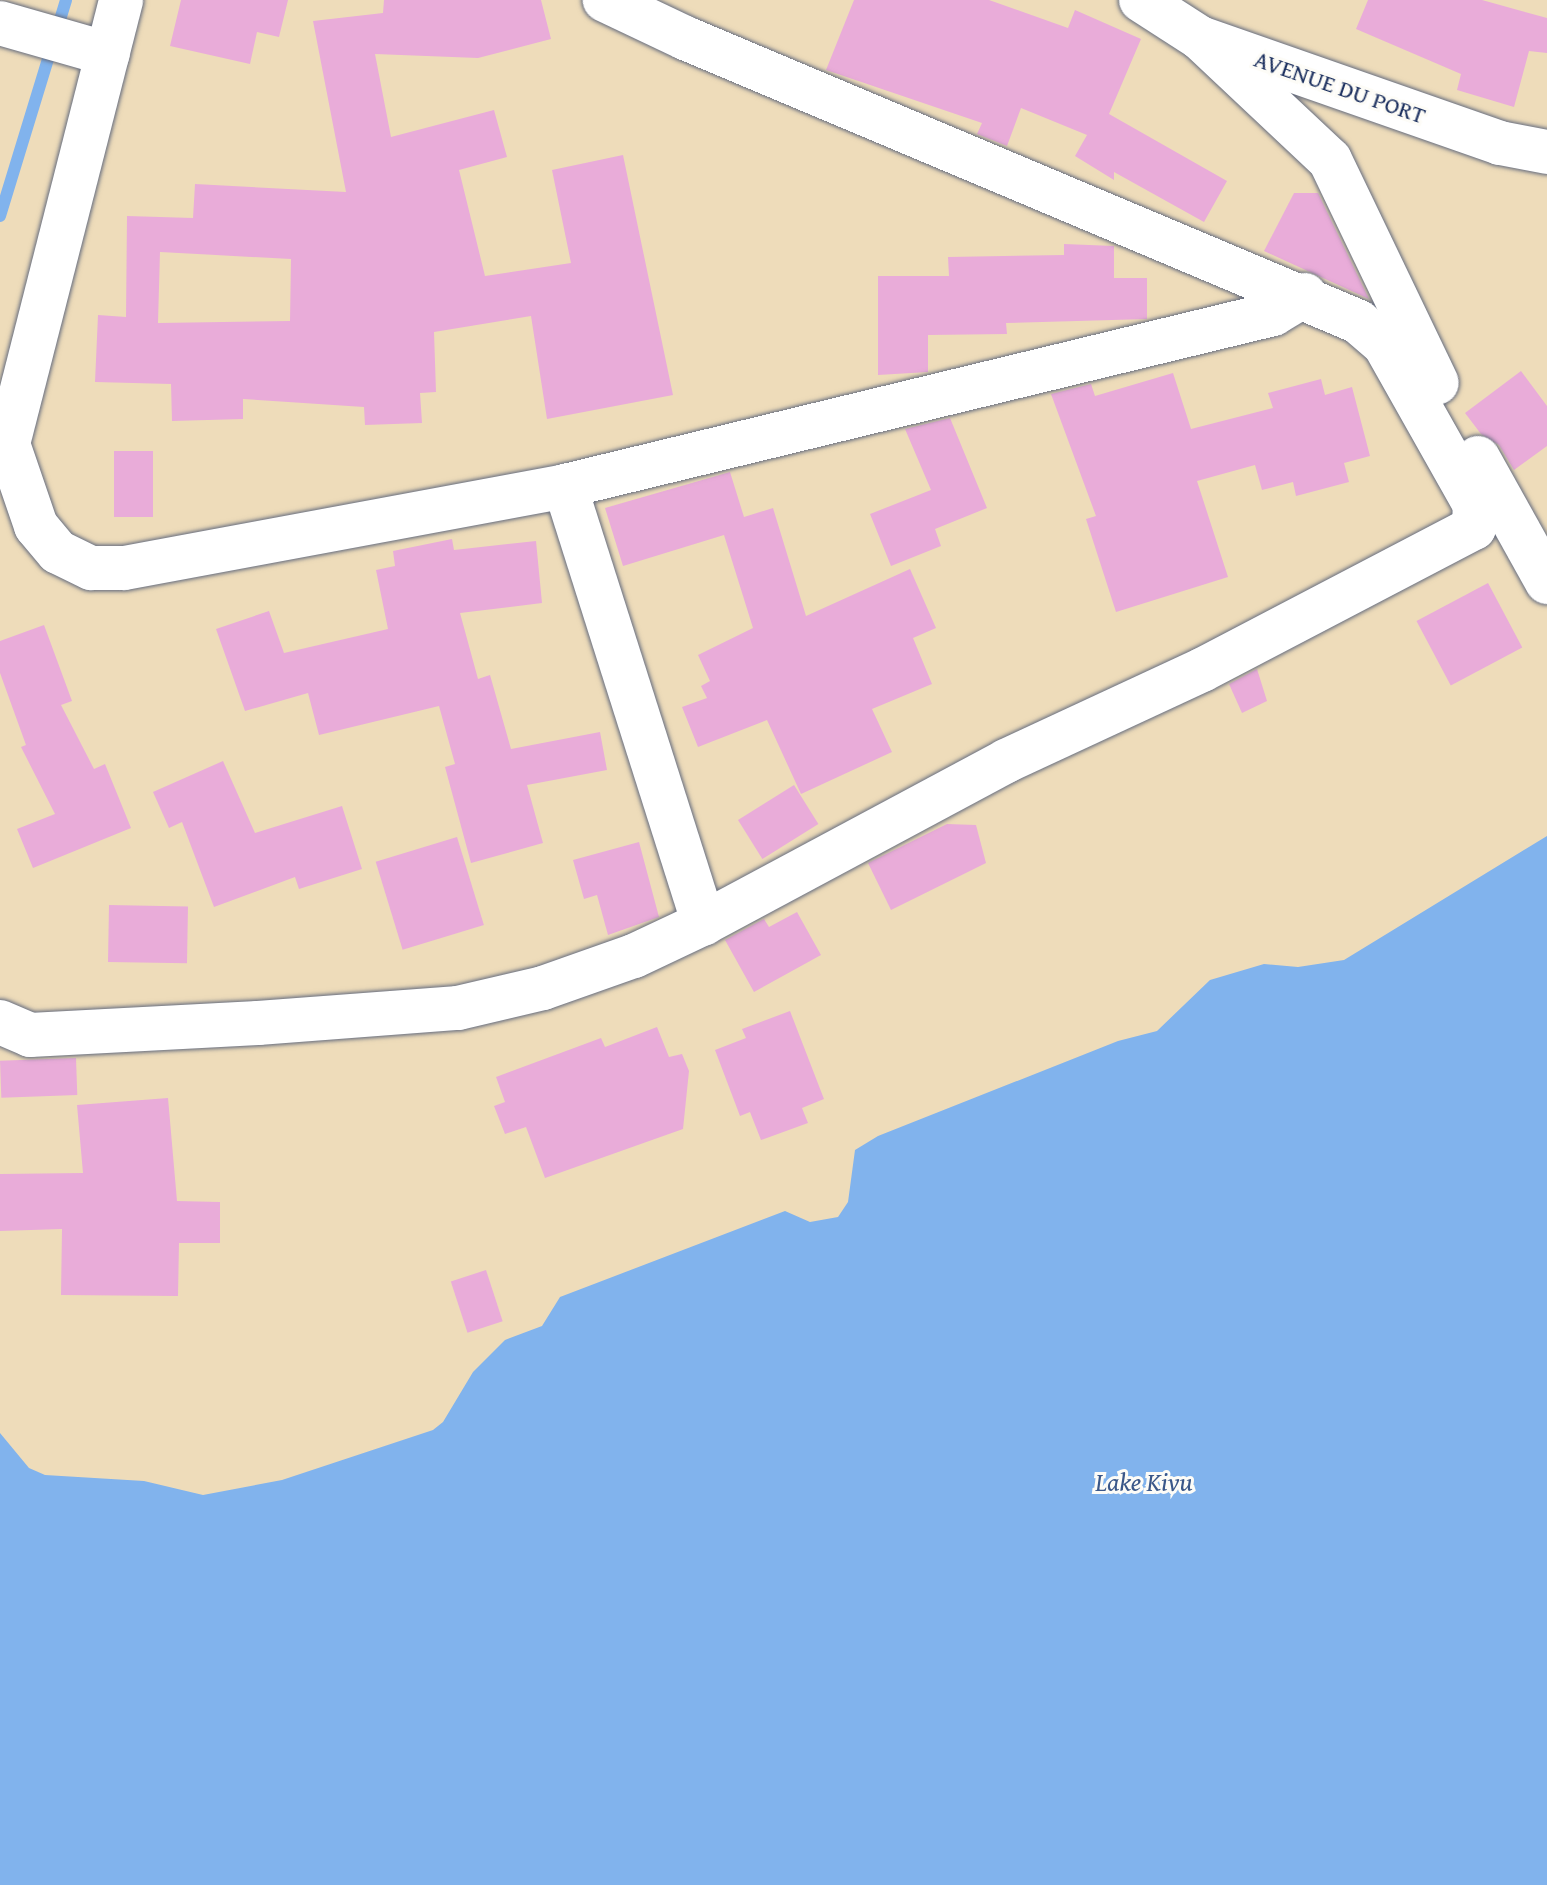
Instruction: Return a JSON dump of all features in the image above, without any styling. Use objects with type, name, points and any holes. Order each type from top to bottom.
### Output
[{"type":"street","points":[[121,0],[4,449],[36,526],[58,552],[91,568],[124,568],[565,486],[1273,314],[1305,295]]},
{"type":"street","points":[[0,1022],[30,1035],[458,1008],[543,988],[634,956],[704,923],[992,768],[1202,670],[1474,528],[1475,505],[1385,345],[1359,322],[1305,295],[685,38],[605,0]]},
{"type":"street","name":"AVENUE DU PORT","points":[[1141,0],[1200,38],[1500,143],[1547,152]]},
{"type":"street","points":[[0,23],[108,54]]},
{"type":"street","points":[[1200,38],[1330,160],[1448,406],[1547,582]]},
{"type":"street","points":[[565,486],[704,923]]},
{"type":"water","name":"Lake Kivu","points":[[1547,836],[1547,1885],[0,1885],[0,1433],[29,1468],[45,1475],[144,1481],[203,1495],[282,1480],[433,1430],[443,1422],[473,1372],[505,1340],[542,1326],[560,1297],[785,1211],[810,1222],[838,1217],[848,1202],[855,1150],[878,1136],[1118,1041],[1157,1031],[1210,980],[1264,964],[1298,967],[1344,960]]},
{"type":"building","points":[[181,0],[288,0],[279,37],[257,32],[250,64],[170,46]]},
{"type":"building","points":[[384,0],[541,0],[551,39],[478,58],[375,54],[391,137],[494,110],[507,157],[459,170],[485,276],[571,263],[552,170],[623,155],[673,395],[547,419],[531,316],[434,332],[436,392],[420,393],[422,423],[365,425],[364,407],[243,399],[243,419],[172,421],[171,384],[95,382],[98,315],[126,317],[127,216],[193,218],[195,184],[346,192],[313,21],[383,13]],"holes":[[[160,252],[291,259],[290,321],[158,323]]]},
{"type":"building","points":[[854,0],[989,0],[1068,28],[1075,10],[1141,39],[1109,114],[1227,181],[1204,222],[1114,172],[1114,180],[1075,156],[1087,135],[1021,108],[1007,146],[977,134],[982,123],[826,70]]},
{"type":"building","points":[[1368,0],[1482,0],[1547,18],[1547,53],[1529,51],[1514,107],[1457,90],[1461,74],[1356,29]]},
{"type":"building","points":[[1294,193],[1318,193],[1369,299],[1264,251]]},
{"type":"building","points":[[1064,244],[1114,246],[1114,278],[1147,278],[1147,319],[1006,323],[1007,334],[928,335],[928,372],[878,375],[878,276],[949,276],[948,257],[1064,255]]},
{"type":"building","points":[[1521,371],[1547,406],[1547,446],[1514,470],[1499,445],[1481,434],[1465,413]]},
{"type":"building","points":[[1173,373],[1191,429],[1273,408],[1268,393],[1321,379],[1325,395],[1352,387],[1370,456],[1344,463],[1349,482],[1296,496],[1293,482],[1262,490],[1255,465],[1197,481],[1228,577],[1116,612],[1086,519],[1096,516],[1051,394],[1091,384],[1095,396]]},
{"type":"building","points":[[950,418],[987,508],[935,529],[941,546],[891,566],[870,514],[931,490],[905,429]]},
{"type":"building","points":[[114,451],[153,451],[153,517],[114,517]]},
{"type":"building","points":[[730,472],[744,517],[773,508],[806,616],[910,569],[936,628],[913,638],[932,684],[872,709],[892,752],[801,794],[767,720],[698,747],[682,707],[707,698],[701,686],[710,681],[698,655],[753,628],[724,535],[623,566],[605,508]]},
{"type":"building","points":[[452,539],[454,550],[536,541],[542,603],[460,613],[478,679],[490,675],[511,749],[600,732],[607,770],[527,785],[543,843],[471,863],[445,767],[455,764],[439,706],[319,735],[308,693],[245,711],[216,629],[269,611],[284,653],[388,629],[376,570],[395,566],[393,551]]},
{"type":"building","points":[[1488,583],[1522,647],[1451,685],[1416,621]]},
{"type":"building","points":[[44,625],[72,701],[61,705],[94,769],[105,764],[131,828],[33,868],[17,829],[55,814],[21,747],[26,745],[0,673],[0,641]]},
{"type":"building","points":[[1257,669],[1267,701],[1242,713],[1229,684]]},
{"type":"building","points":[[223,761],[255,833],[342,806],[362,869],[299,889],[295,877],[214,907],[182,822],[169,828],[153,792]]},
{"type":"building","points":[[794,785],[818,824],[762,859],[738,820]]},
{"type":"building","points":[[947,824],[976,825],[986,863],[891,910],[868,863]]},
{"type":"building","points":[[457,837],[484,925],[403,950],[376,862]]},
{"type":"building","points":[[639,842],[659,917],[608,935],[597,895],[584,899],[573,860]]},
{"type":"building","points":[[109,905],[188,906],[187,963],[108,962]]},
{"type":"building","points":[[797,912],[821,955],[754,992],[725,940],[764,919],[769,927]]},
{"type":"building","points":[[790,1011],[824,1099],[802,1108],[808,1123],[761,1140],[750,1112],[740,1116],[715,1050],[746,1038],[742,1029]]},
{"type":"building","points":[[657,1027],[669,1057],[682,1054],[689,1071],[683,1129],[545,1178],[526,1127],[505,1134],[494,1106],[505,1102],[496,1077],[601,1038],[605,1047]]},
{"type":"building","points":[[76,1058],[77,1095],[1,1098],[0,1061]]},
{"type":"building","points":[[168,1098],[177,1201],[220,1202],[220,1243],[179,1243],[178,1296],[61,1295],[62,1229],[0,1231],[0,1174],[83,1173],[77,1105]]},
{"type":"building","points":[[486,1270],[503,1321],[467,1333],[451,1281]]},
{"type":"waterway","points":[[0,216],[66,0]]}]
